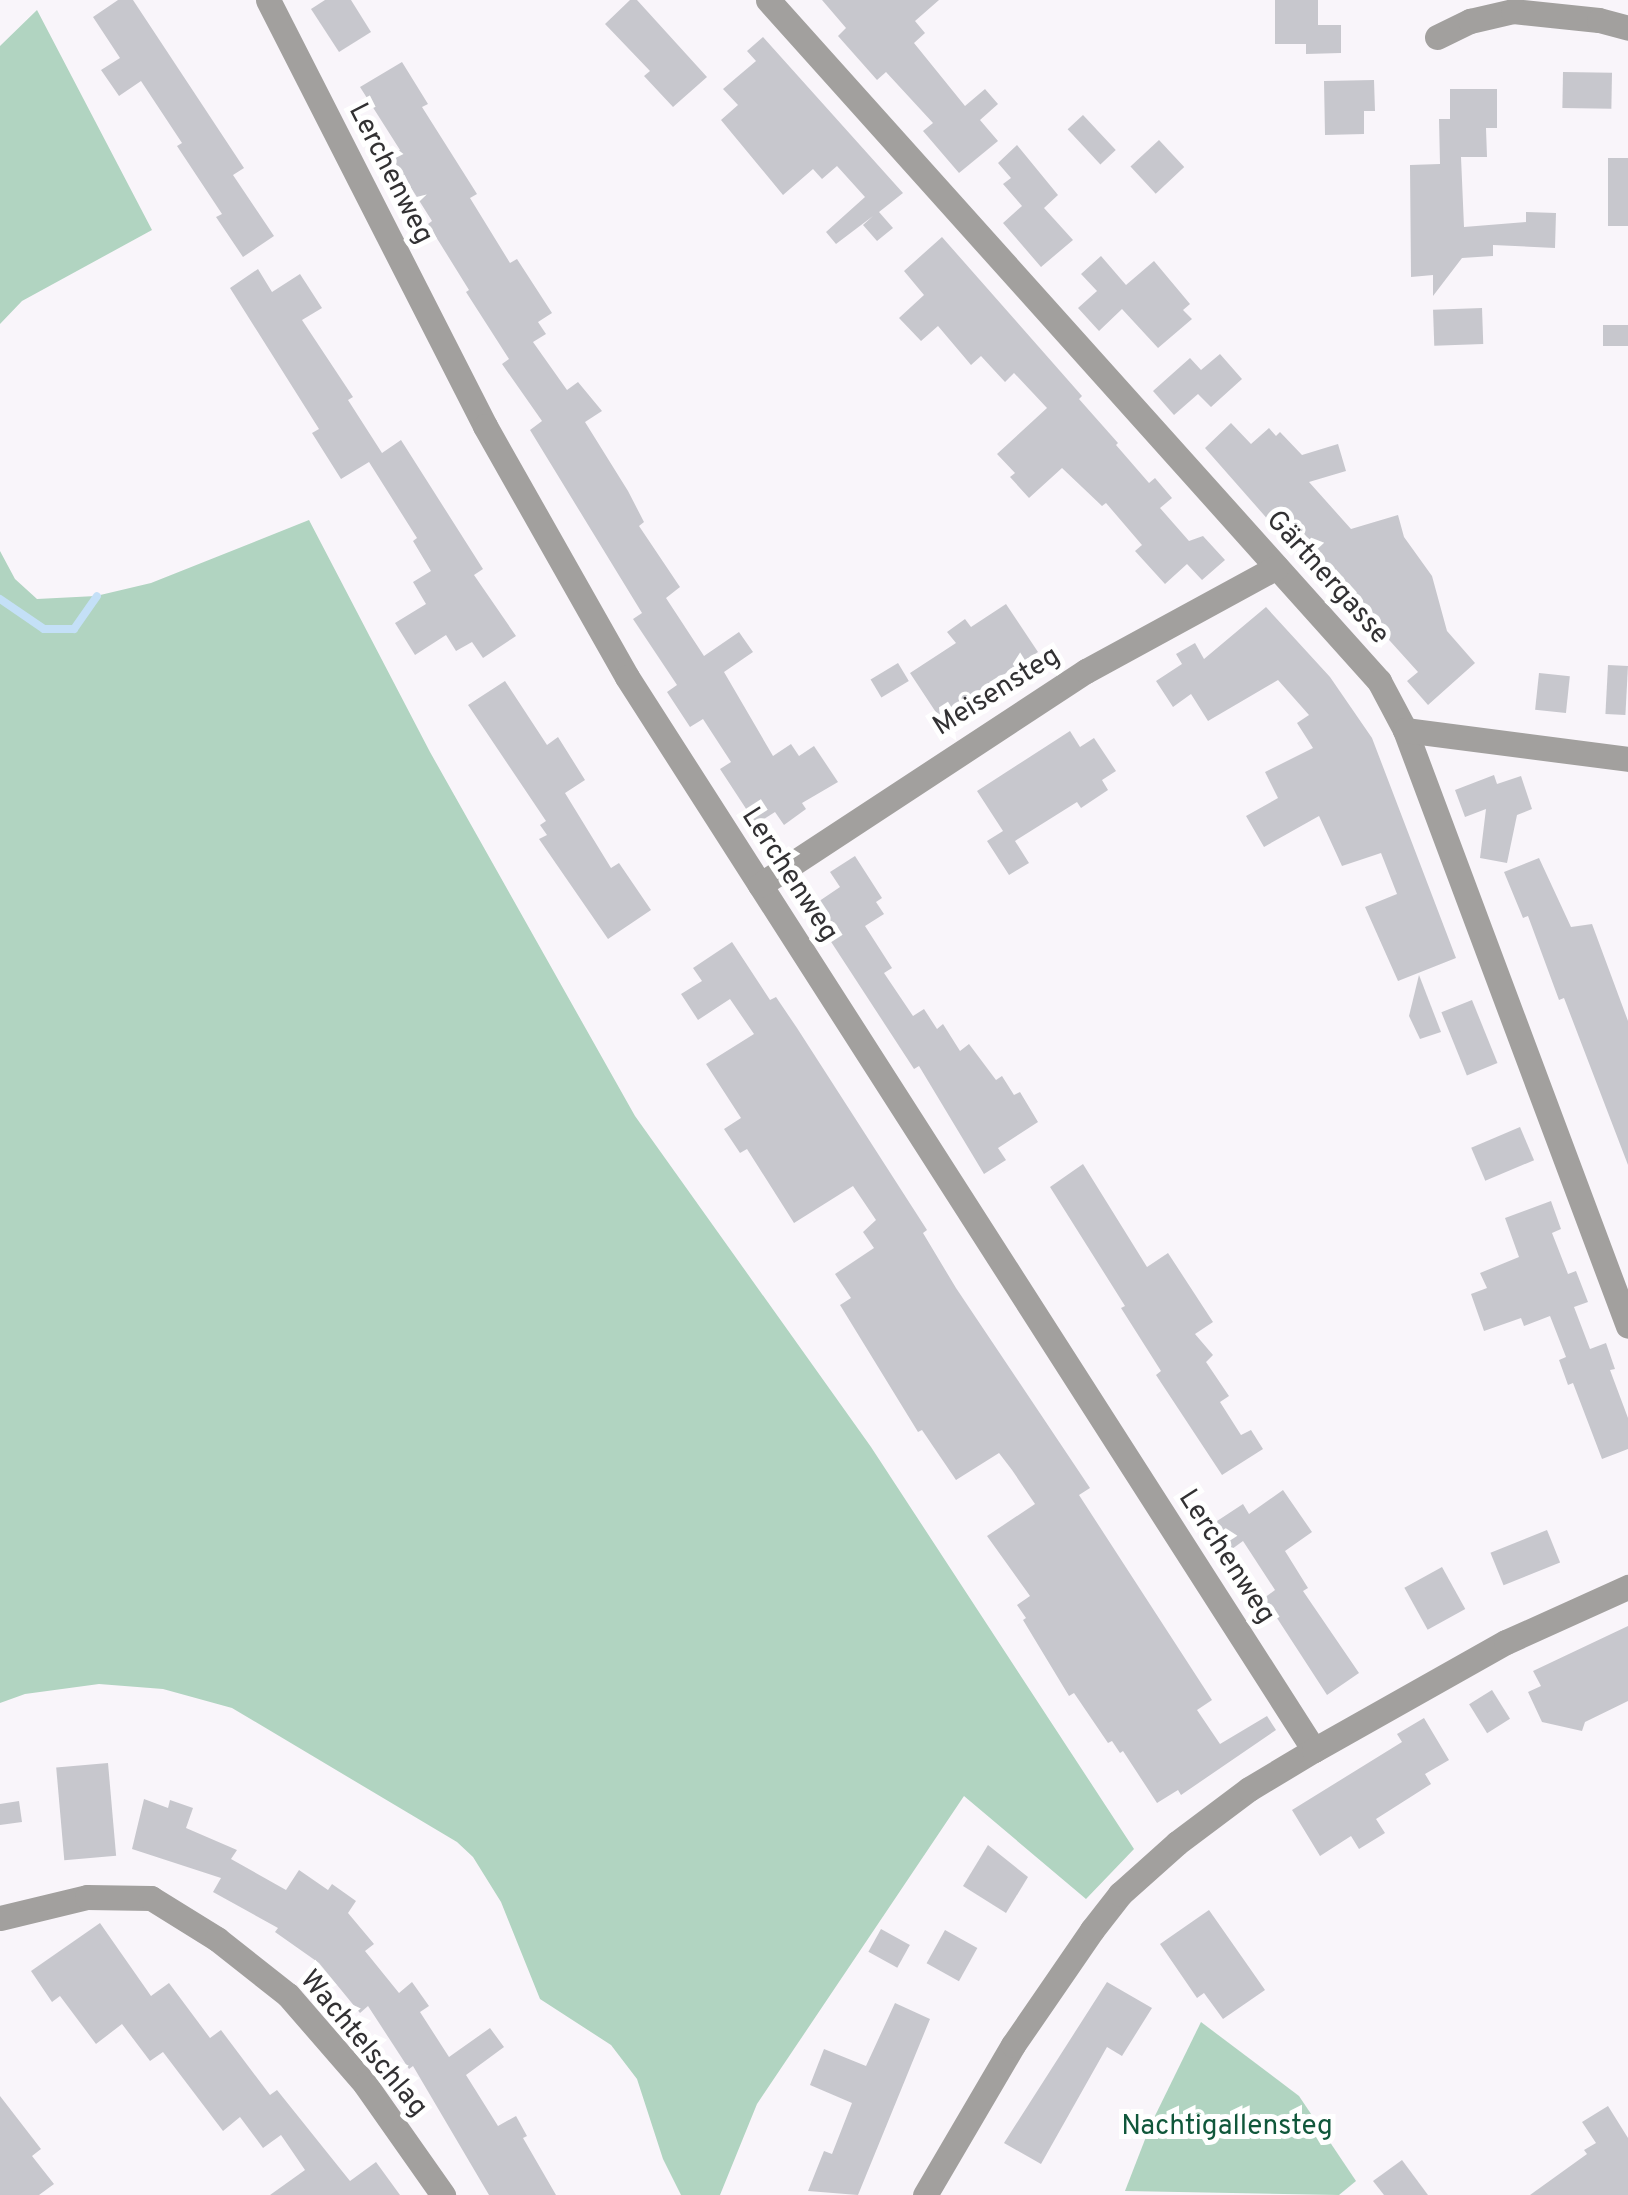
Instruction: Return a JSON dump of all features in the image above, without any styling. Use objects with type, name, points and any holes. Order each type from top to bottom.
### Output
[{"type":"street","name":"Lerchenweg","points":[[268,0],[494,443],[626,677],[1314,1750]]},
{"type":"street","name":"Gärtnergasse","points":[[768,0],[1379,681],[1405,730],[1628,1326]]},
{"type":"street","points":[[1437,37],[1470,21],[1514,12],[1599,20],[1628,28]]},
{"type":"street","name":"Meisensteg","points":[[760,885],[1086,671],[1277,568]]},
{"type":"street","points":[[1405,730],[1628,759]]},
{"type":"street","points":[[924,2195],[1013,2045],[1120,1894],[1248,1789],[1506,1642],[1628,1586]]},
{"type":"street","name":"Wachtelschlag","points":[[0,1918],[88,1897],[151,1898],[218,1939],[288,1995],[364,2084],[443,2195]]},
{"type":"green space","points":[[37,10],[152,230],[22,301],[0,324],[0,46]]},
{"type":"green space","points":[[309,520],[430,752],[635,1116],[871,1447],[1134,1849],[1086,1899],[964,1796],[757,2104],[720,2195],[681,2195],[663,2159],[637,2079],[611,2045],[540,1999],[501,1902],[473,1857],[457,1842],[232,1708],[163,1689],[99,1684],[25,1694],[0,1703],[0,551],[15,579],[37,599],[96,596],[151,583]]},
{"type":"green space","name":"Nachtigallensteg","points":[[1201,2022],[1299,2096],[1356,2181],[1339,2195],[1125,2191],[1151,2124]]},
{"type":"building","points":[[118,0],[133,0],[244,168],[233,175],[274,236],[243,257],[216,217],[222,214],[177,146],[182,143],[141,81],[119,96],[101,70],[120,58],[93,17]]},
{"type":"building","points":[[325,0],[351,0],[371,32],[339,52],[311,9]]},
{"type":"building","points":[[630,0],[637,0],[707,77],[673,107],[644,76],[650,71],[605,24]]},
{"type":"building","points":[[822,0],[939,0],[915,21],[925,33],[914,43],[965,106],[985,89],[998,104],[980,120],[998,141],[959,173],[923,131],[933,123],[886,72],[877,80],[838,36],[846,28]]},
{"type":"building","points":[[1275,0],[1318,0],[1318,25],[1341,25],[1341,53],[1306,54],[1306,44],[1275,44]]},
{"type":"building","points":[[763,37],[903,193],[879,212],[893,228],[877,241],[863,225],[873,216],[836,244],[826,232],[865,197],[837,166],[822,179],[813,169],[783,195],[721,120],[738,105],[723,89],[756,61],[747,51]]},
{"type":"building","points":[[402,62],[428,104],[422,107],[477,194],[470,198],[510,263],[517,259],[552,313],[538,322],[546,334],[533,342],[567,390],[578,382],[602,411],[585,422],[628,491],[644,522],[639,526],[680,587],[666,598],[704,656],[739,632],[753,652],[724,672],[773,756],[791,744],[799,756],[814,746],[838,782],[802,803],[806,809],[784,825],[775,812],[756,824],[720,769],[731,762],[703,719],[690,727],[667,692],[677,685],[633,619],[642,613],[530,430],[542,421],[502,364],[509,359],[466,292],[469,290],[428,224],[432,221],[391,156],[400,150],[360,87]]},
{"type":"building","points":[[1563,72],[1612,73],[1611,109],[1562,108]]},
{"type":"building","points":[[1374,80],[1375,111],[1364,111],[1364,134],[1325,135],[1324,81]]},
{"type":"building","points":[[1450,89],[1497,89],[1497,128],[1486,128],[1487,157],[1461,157],[1464,227],[1526,222],[1526,212],[1556,213],[1555,248],[1493,245],[1493,256],[1462,258],[1433,296],[1433,275],[1411,277],[1410,165],[1440,164],[1439,119],[1450,119]]},
{"type":"building","points":[[1083,115],[1116,150],[1100,164],[1068,129]]},
{"type":"building","points":[[1159,140],[1184,167],[1156,194],[1130,167]]},
{"type":"building","points":[[1017,145],[1058,195],[1044,208],[1073,240],[1041,267],[1003,223],[1022,206],[1003,184],[1011,178],[998,163]]},
{"type":"building","points":[[1608,158],[1628,158],[1628,226],[1608,226]]},
{"type":"building","points":[[942,237],[1082,396],[1079,399],[1149,483],[1155,478],[1172,498],[1160,508],[1189,541],[1203,536],[1225,560],[1202,580],[1187,564],[1165,584],[1135,551],[1142,545],[1106,503],[1102,506],[1062,468],[1029,498],[1010,477],[1015,473],[997,454],[1047,408],[1014,373],[1005,382],[981,356],[971,365],[938,326],[921,341],[899,318],[924,295],[904,271]]},
{"type":"building","points":[[1101,256],[1126,285],[1154,261],[1190,304],[1183,310],[1192,319],[1158,348],[1122,309],[1099,331],[1078,308],[1097,291],[1081,274]]},
{"type":"building","points":[[258,269],[272,292],[300,274],[322,308],[302,320],[353,397],[348,400],[382,453],[401,440],[483,569],[474,575],[516,636],[483,658],[472,642],[456,651],[446,635],[415,655],[395,623],[426,604],[413,582],[431,571],[413,541],[417,538],[369,462],[341,479],[312,433],[319,429],[230,288]]},
{"type":"building","points":[[1482,308],[1483,344],[1434,346],[1433,310]]},
{"type":"building","points":[[1603,325],[1628,325],[1628,346],[1603,346]]},
{"type":"building","points":[[1220,354],[1242,379],[1211,407],[1198,394],[1174,415],[1153,391],[1190,358],[1201,370]]},
{"type":"building","points":[[1231,423],[1251,444],[1269,428],[1276,436],[1280,432],[1302,455],[1338,444],[1346,471],[1309,482],[1351,529],[1398,515],[1404,537],[1432,576],[1447,631],[1475,663],[1428,705],[1407,681],[1418,672],[1381,631],[1373,639],[1205,448]]},
{"type":"building","points":[[1006,604],[1038,652],[939,717],[910,673],[956,643],[947,632],[965,619],[971,627]]},
{"type":"building","points":[[1266,607],[1330,677],[1372,738],[1456,958],[1398,981],[1365,907],[1397,894],[1381,853],[1342,866],[1319,816],[1264,847],[1246,816],[1278,798],[1265,772],[1313,748],[1297,723],[1309,715],[1278,680],[1208,721],[1191,694],[1173,707],[1156,681],[1182,664],[1176,654],[1195,643],[1204,659]]},
{"type":"building","points":[[898,663],[909,681],[881,697],[871,679]]},
{"type":"building","points":[[1608,665],[1628,666],[1625,715],[1605,714]]},
{"type":"building","points":[[1539,673],[1570,676],[1566,713],[1535,710]]},
{"type":"building","points":[[505,681],[547,745],[558,737],[585,780],[565,793],[611,868],[619,863],[651,910],[608,939],[539,839],[547,835],[540,825],[546,821],[468,705]]},
{"type":"building","points":[[1070,731],[1080,747],[1094,738],[1116,771],[1102,780],[1108,790],[1081,808],[1077,802],[1015,841],[1029,863],[1009,875],[987,841],[1003,831],[977,791]]},
{"type":"building","points":[[1494,775],[1497,784],[1521,776],[1532,809],[1517,815],[1507,863],[1480,858],[1486,809],[1465,817],[1455,790]]},
{"type":"building","points":[[855,856],[882,898],[876,902],[884,914],[865,926],[892,968],[884,973],[913,1016],[924,1009],[937,1029],[943,1024],[960,1051],[969,1044],[996,1080],[1002,1076],[1014,1095],[1020,1092],[1038,1122],[998,1148],[1006,1160],[984,1174],[919,1066],[914,1069],[809,908],[840,887],[830,872]]},
{"type":"building","points":[[1539,858],[1571,927],[1592,924],[1628,1021],[1628,1165],[1564,998],[1559,1000],[1528,916],[1523,918],[1504,872]]},
{"type":"building","points":[[732,942],[770,1000],[776,997],[797,1028],[927,1230],[923,1233],[956,1288],[1090,1488],[1079,1495],[1212,1700],[1197,1710],[1220,1744],[1267,1716],[1276,1730],[1181,1795],[1178,1790],[1157,1803],[1123,1751],[1120,1753],[1112,1741],[1108,1743],[1074,1693],[1069,1696],[1023,1620],[1026,1618],[1017,1605],[1030,1596],[987,1536],[1035,1504],[1012,1470],[999,1453],[956,1480],[922,1430],[918,1432],[840,1305],[851,1298],[835,1274],[874,1248],[863,1232],[876,1220],[853,1186],[794,1223],[747,1149],[740,1153],[724,1129],[741,1118],[706,1064],[754,1034],[730,999],[698,1020],[681,994],[702,981],[693,968]]},
{"type":"building","points":[[1419,975],[1441,1032],[1420,1039],[1409,1016]]},
{"type":"building","points":[[1472,1000],[1497,1063],[1467,1075],[1441,1012]]},
{"type":"building","points":[[1520,1127],[1534,1160],[1485,1181],[1471,1148]]},
{"type":"building","points":[[1083,1164],[1147,1267],[1168,1253],[1213,1322],[1195,1334],[1213,1355],[1206,1362],[1229,1396],[1220,1402],[1241,1435],[1251,1430],[1263,1449],[1222,1475],[1156,1375],[1161,1371],[1121,1308],[1125,1306],[1050,1187]]},
{"type":"building","points":[[1551,1201],[1561,1229],[1552,1233],[1568,1274],[1576,1271],[1588,1302],[1574,1307],[1590,1349],[1606,1343],[1615,1369],[1610,1370],[1628,1418],[1628,1449],[1602,1459],[1573,1383],[1568,1385],[1559,1360],[1566,1357],[1550,1316],[1524,1326],[1521,1318],[1484,1331],[1471,1294],[1487,1288],[1480,1273],[1519,1257],[1505,1218]]},
{"type":"building","points":[[1283,1490],[1312,1532],[1285,1551],[1308,1588],[1303,1591],[1359,1673],[1327,1695],[1264,1598],[1275,1590],[1243,1541],[1232,1549],[1214,1523],[1243,1504],[1249,1514]]},
{"type":"building","points":[[1547,1530],[1560,1562],[1504,1585],[1490,1553]]},
{"type":"building","points":[[1442,1567],[1465,1609],[1428,1630],[1404,1588]]},
{"type":"building","points":[[1628,1626],[1628,1701],[1585,1722],[1582,1731],[1542,1722],[1528,1692],[1541,1686],[1533,1671]]},
{"type":"building","points":[[1492,1690],[1510,1719],[1487,1733],[1469,1704]]},
{"type":"building","points":[[1424,1718],[1449,1760],[1425,1774],[1431,1784],[1376,1819],[1385,1833],[1359,1849],[1351,1836],[1320,1856],[1292,1810],[1402,1742],[1397,1734]]},
{"type":"building","points":[[108,1763],[116,1856],[64,1860],[56,1768]]},
{"type":"building","points":[[144,1799],[168,1808],[170,1800],[193,1808],[186,1828],[237,1850],[231,1859],[286,1890],[299,1870],[328,1890],[332,1884],[356,1901],[348,1913],[374,1944],[365,1951],[399,1993],[412,1982],[429,2006],[420,2012],[449,2057],[490,2028],[504,2047],[466,2075],[498,2126],[516,2116],[527,2136],[523,2138],[556,2195],[489,2195],[413,2066],[409,2069],[368,2006],[360,2013],[319,1963],[275,1932],[278,1928],[213,1892],[221,1878],[132,1849]]},
{"type":"building","points":[[19,1801],[22,1822],[0,1825],[0,1804]]},
{"type":"building","points":[[988,1845],[1028,1877],[1006,1913],[963,1886]]},
{"type":"building","points":[[1209,1910],[1265,1990],[1223,2019],[1204,1993],[1197,1998],[1160,1944]]},
{"type":"building","points":[[100,1923],[151,1996],[169,1983],[210,2038],[221,2030],[270,2095],[277,2090],[350,2181],[376,2162],[400,2195],[270,2195],[305,2170],[281,2135],[263,2148],[240,2117],[223,2131],[163,2052],[150,2061],[122,2024],[96,2044],[60,1996],[52,2002],[31,1971]]},
{"type":"building","points":[[881,1929],[910,1945],[897,1968],[868,1952]]},
{"type":"building","points":[[945,1930],[977,1948],[959,1981],[927,1963]]},
{"type":"building","points":[[1107,1982],[1152,2008],[1122,2056],[1107,2047],[1041,2164],[1004,2143]]},
{"type":"building","points":[[895,2003],[930,2019],[858,2195],[808,2191],[824,2151],[832,2154],[852,2103],[810,2085],[824,2049],[866,2066]]},
{"type":"building","points":[[0,2096],[41,2149],[32,2156],[54,2184],[39,2195],[0,2195]]},
{"type":"building","points":[[1608,2106],[1628,2138],[1628,2195],[1530,2195],[1587,2154],[1584,2150],[1596,2143],[1582,2122]]},
{"type":"building","points":[[1402,2160],[1428,2195],[1384,2195],[1373,2181]]},
{"type":"waterway","points":[[0,599],[44,629],[74,629],[97,596]]}]
